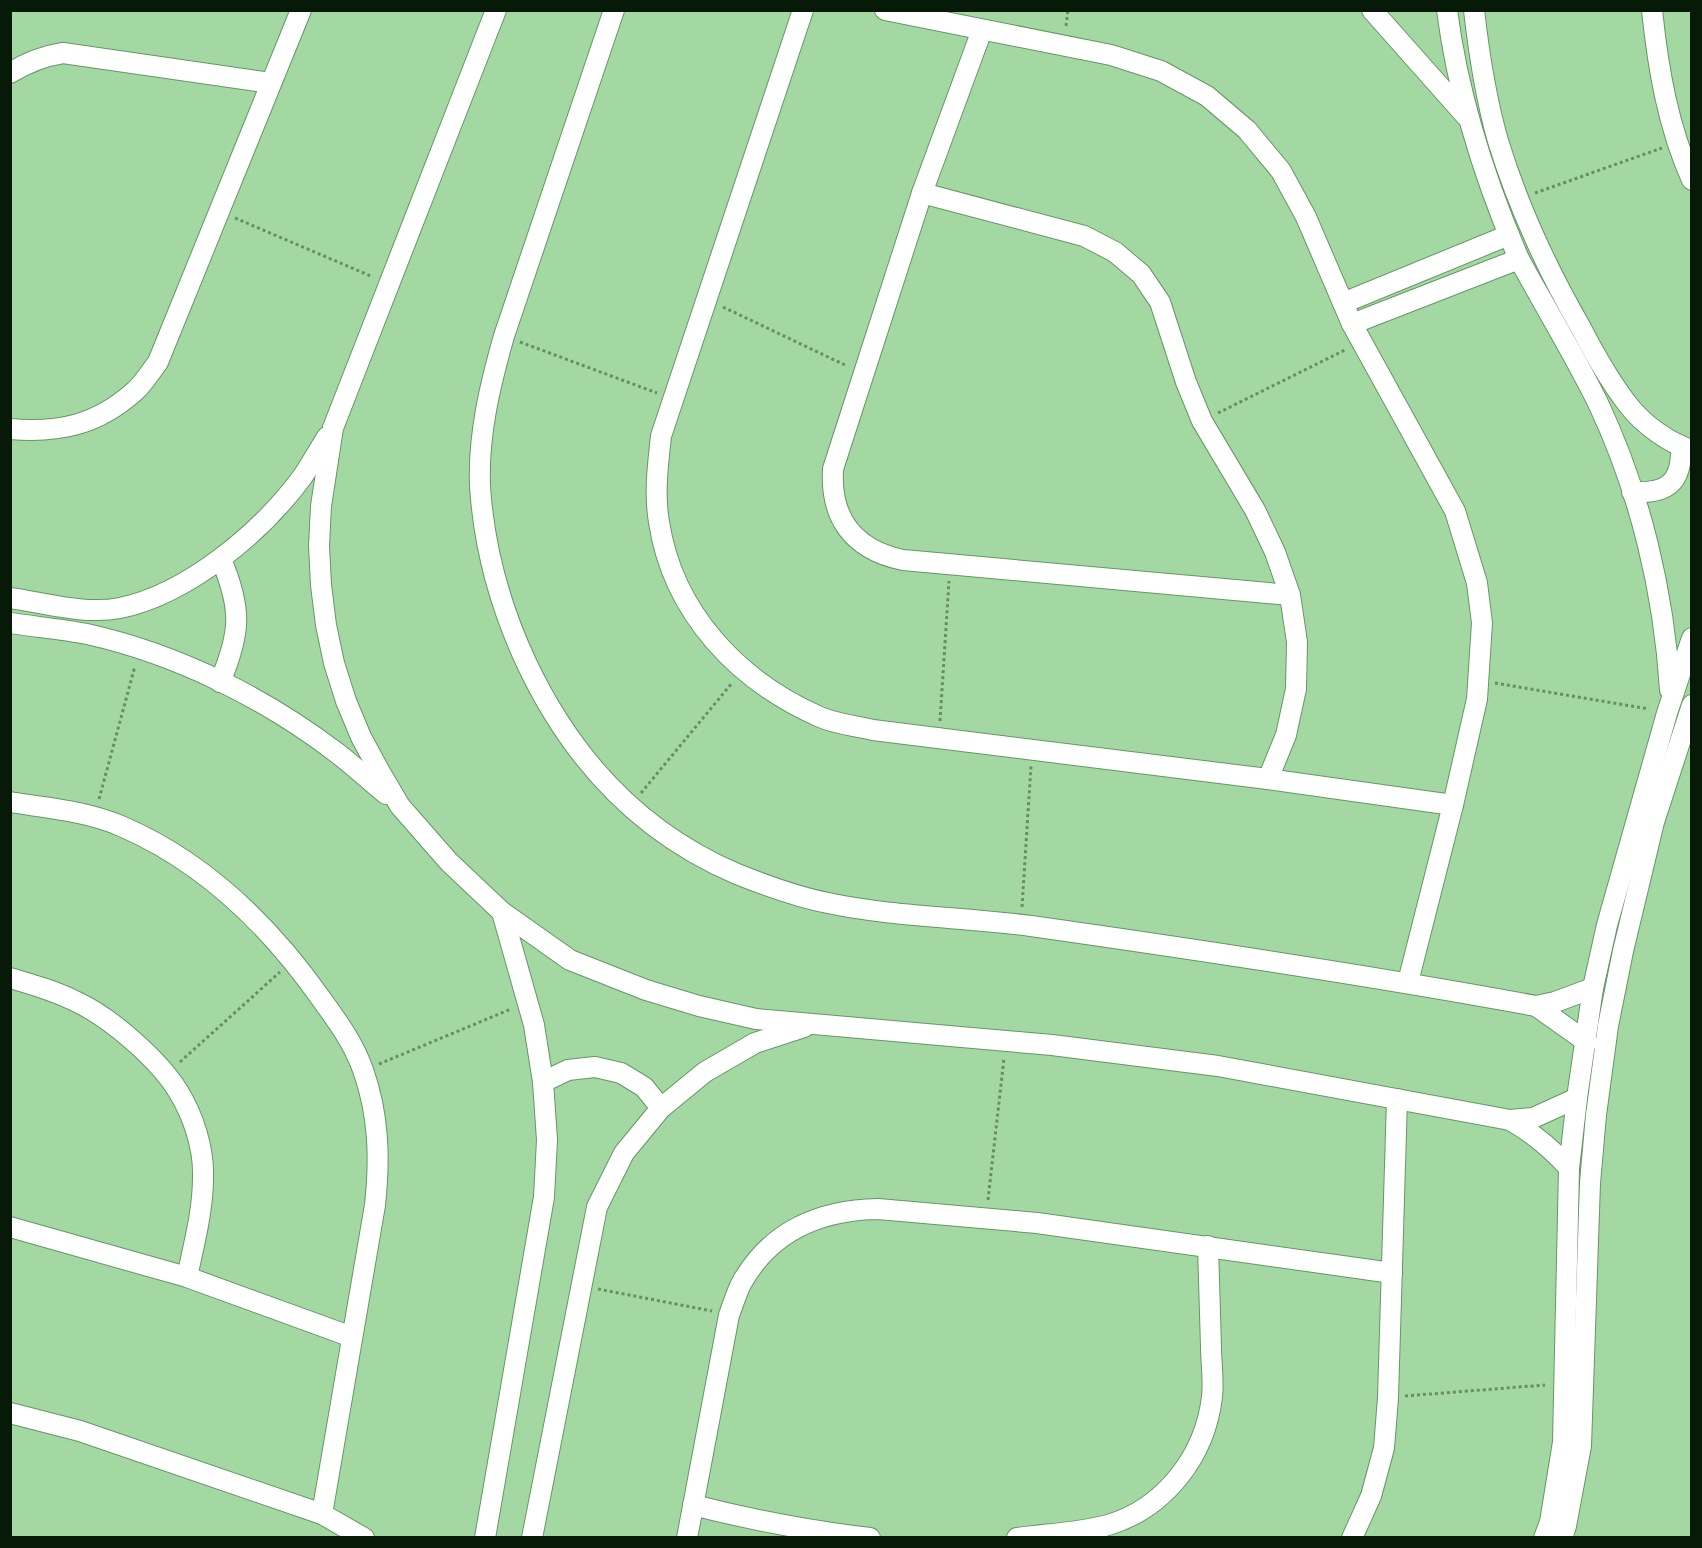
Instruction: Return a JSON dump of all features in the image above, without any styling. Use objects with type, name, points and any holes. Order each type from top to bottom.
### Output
[{"type":"street","points":[[10,429],[41,432],[76,426],[108,412],[136,390],[158,362],[301,10]]},
{"type":"street","points":[[10,598],[88,610],[120,608],[172,590],[221,559],[264,521],[295,486],[333,428],[496,10]]},
{"type":"street","points":[[614,10],[504,336],[490,385],[482,435],[480,484],[483,522],[494,579],[509,625],[552,712],[579,753],[612,790],[649,822],[690,849],[733,872],[780,890],[827,903],[1021,925],[1193,949],[1408,982],[1536,1006],[1555,1002],[1593,988]]},
{"type":"street","points":[[803,10],[661,436],[656,479],[659,522],[669,564],[687,604],[712,640],[742,670],[775,693],[822,718],[873,730],[1268,779],[1453,805]]},
{"type":"street","points":[[885,10],[1111,55],[1161,71],[1207,96],[1247,130],[1281,171],[1306,217],[1352,324],[1455,511],[1477,583],[1482,623],[1477,699],[1408,982]]},
{"type":"street","points":[[1372,10],[1470,120]]},
{"type":"street","points":[[1447,10],[1456,67],[1482,164],[1509,235],[1519,259],[1598,403],[1625,467],[1659,595],[1667,648],[1669,707]]},
{"type":"street","points":[[1474,10],[1478,50],[1498,140],[1519,198],[1561,293],[1595,355],[1630,408],[1665,438],[1686,448],[1679,471],[1671,483],[1654,491],[1632,492]]},
{"type":"street","points":[[1652,10],[1656,49],[1667,106],[1689,170]]},
{"type":"street","points":[[982,30],[922,193],[833,469],[832,488],[843,522],[854,537],[868,548],[885,556],[1290,595]]},
{"type":"street","points":[[10,74],[44,56],[63,53],[271,83]]},
{"type":"street","points":[[922,193],[1084,236],[1115,252],[1141,274],[1160,302],[1186,382],[1202,421],[1255,510],[1275,552],[1290,595],[1297,642],[1296,689],[1286,735],[1268,779]]},
{"type":"street","points":[[1343,303],[1509,235]]},
{"type":"street","points":[[1352,324],[1519,259]]},
{"type":"street","points":[[333,428],[321,506],[319,546],[326,625],[337,672],[361,737],[400,806]]},
{"type":"street","points":[[220,682],[232,653],[237,621],[233,589],[221,559]]},
{"type":"street","points":[[10,623],[86,634],[140,650],[194,669],[267,707],[336,753],[400,806],[448,862],[502,912],[570,960],[646,990],[699,1006],[756,1019],[1052,1045],[1218,1066],[1510,1120],[1533,1118],[1577,1098]]},
{"type":"street","points":[[1544,1538],[1550,1522],[1563,1442],[1569,1167],[1593,988],[1607,925],[1669,707],[1692,638]]},
{"type":"street","points":[[1562,1538],[1581,1446],[1590,1183],[1608,1026],[1623,951],[1654,822],[1690,717],[1669,707]]},
{"type":"street","points":[[10,802],[94,816],[144,836],[190,864],[232,897],[270,934],[293,961],[351,1042],[373,1103],[378,1137],[379,1171],[322,1514]]},
{"type":"street","points":[[484,1538],[544,1197],[547,1140],[543,1082],[534,1025],[502,912]]},
{"type":"street","points":[[10,978],[80,1003],[111,1023],[166,1075],[178,1091],[191,1117],[200,1146],[204,1176],[202,1205],[187,1277]]},
{"type":"street","points":[[1536,1006],[1587,1042]]},
{"type":"street","points":[[532,1538],[597,1207],[624,1153],[661,1108],[705,1072],[755,1043],[810,1025]]},
{"type":"street","points":[[543,1082],[568,1070],[595,1067],[621,1073],[644,1087],[661,1108]]},
{"type":"street","points":[[1352,1538],[1371,1496],[1384,1448],[1388,1398],[1397,1099]]},
{"type":"street","points":[[1510,1120],[1549,1146],[1569,1167]]},
{"type":"street","points":[[687,1538],[729,1315],[740,1286],[753,1265],[779,1240],[809,1221],[855,1209],[878,1209],[1037,1223],[1392,1273]]},
{"type":"street","points":[[10,1227],[187,1277],[352,1337]]},
{"type":"street","points":[[1017,1538],[1107,1525],[1134,1514],[1159,1497],[1180,1477],[1196,1452],[1207,1425],[1212,1396],[1208,1246]]},
{"type":"street","points":[[10,1413],[80,1431],[322,1514],[364,1538]]},
{"type":"street","points":[[693,1505],[766,1523],[870,1538]]},
{"type":"path","points":[[1519,198],[1678,142]]},
{"type":"path","points":[[220,212],[389,284]]},
{"type":"path","points":[[706,298],[863,374]]},
{"type":"path","points":[[504,336],[672,399]]},
{"type":"path","points":[[1202,421],[1362,342]]},
{"type":"path","points":[[938,738],[950,564]]},
{"type":"path","points":[[94,816],[140,650]]},
{"type":"path","points":[[630,806],[742,670]]},
{"type":"path","points":[[1479,680],[1669,707]]},
{"type":"path","points":[[1021,925],[1032,750]]},
{"type":"path","points":[[166,1075],[293,961]]},
{"type":"path","points":[[363,1070],[528,1003]]},
{"type":"path","points":[[986,1219],[1006,1041]]},
{"type":"path","points":[[582,1286],[729,1315]]},
{"type":"path","points":[[1388,1398],[1565,1383]]}]
